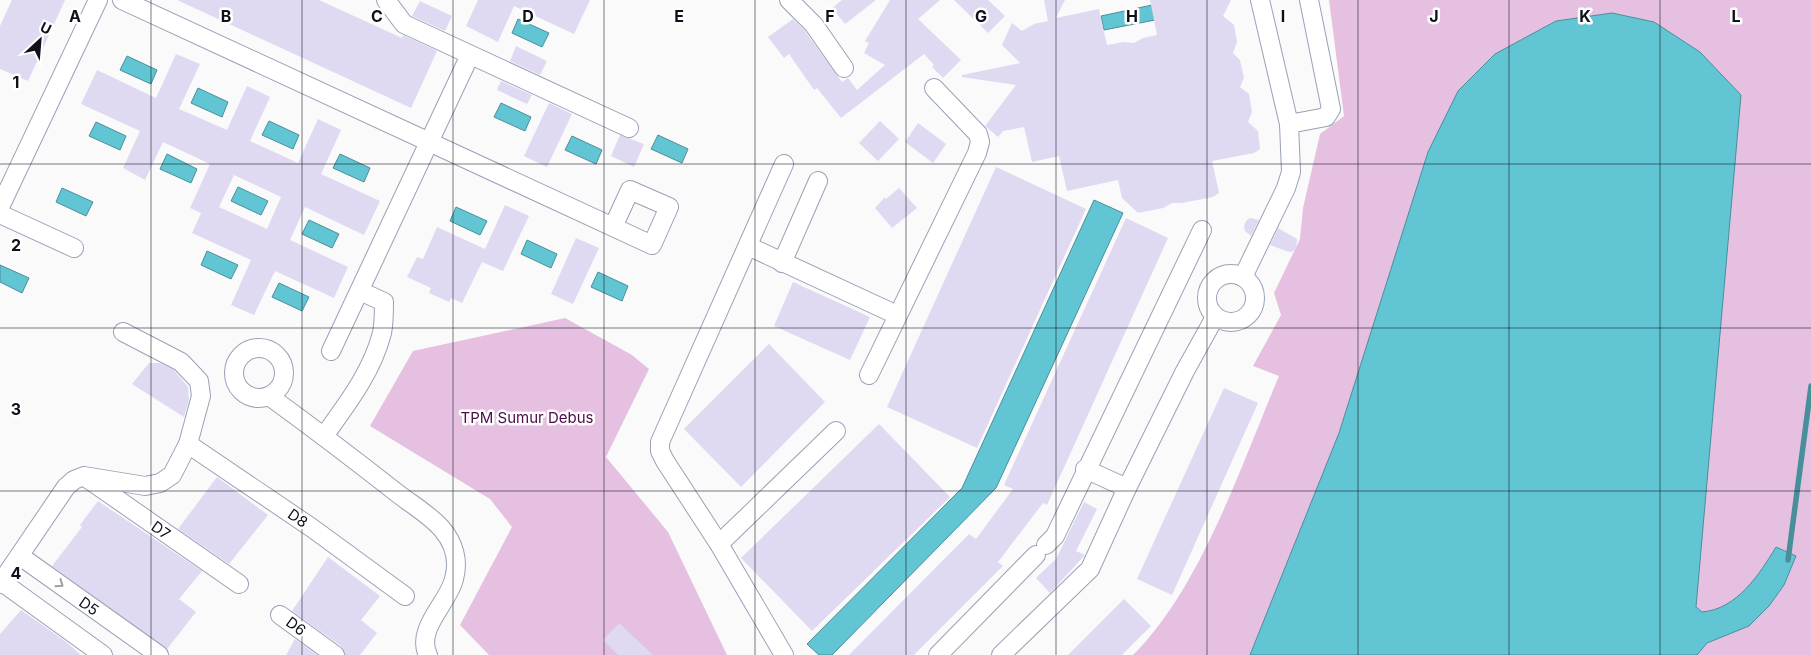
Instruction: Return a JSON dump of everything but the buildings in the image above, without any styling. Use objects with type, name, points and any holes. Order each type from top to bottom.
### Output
[{"type":"street","points":[[0,207],[98,0]]},
{"type":"street","points":[[122,0],[613,227]]},
{"type":"street","points":[[386,0],[404,24],[629,128]]},
{"type":"street","points":[[789,0],[814,25],[844,68]]},
{"type":"street","points":[[1243,277],[1286,188],[1291,172],[1292,154],[1289,124],[1260,0]]},
{"type":"street","points":[[1289,124],[1326,117],[1331,109],[1309,0]]},
{"type":"street","points":[[331,351],[470,55]]},
{"type":"street","points":[[869,375],[977,153],[980,142],[978,134],[934,88]]},
{"type":"street","points":[[784,164],[660,442],[660,451],[665,461],[719,544],[784,655]]},
{"type":"street","points":[[782,263],[818,181]]},
{"type":"street","points":[[0,214],[74,248]]},
{"type":"street","points":[[938,655],[1055,536],[1202,230]]},
{"type":"street","points":[[748,246],[897,315]]},
{"type":"street","points":[[1232,274],[1243,277],[1254,289],[1255,305],[1246,319],[1230,323],[1215,317],[1208,307],[1207,296],[1211,284],[1220,277],[1232,274]]},
{"type":"street","points":[[324,436],[358,387],[374,357],[382,332],[384,302],[360,291]]},
{"type":"street","points":[[1002,655],[1090,569],[1127,488],[1215,317]]},
{"type":"street","points":[[1,583],[66,487],[74,480],[84,476],[145,486],[160,483],[172,475],[188,444],[201,396],[198,380],[181,362],[123,332]]},
{"type":"street","points":[[269,396],[324,436],[442,529],[455,553],[456,572],[452,586],[428,628],[425,640],[428,655]]},
{"type":"street","points":[[719,544],[836,431]]},
{"type":"street","name":"D8","points":[[188,444],[312,528],[405,596]]},
{"type":"street","points":[[1086,469],[1127,488]]},
{"type":"street","name":"D7","points":[[84,476],[239,584]]},
{"type":"street","name":"D5","points":[[20,556],[159,655]]},
{"type":"street","name":"D5","points":[[1,583],[104,655]]},
{"type":"street","name":"D6","points":[[280,615],[335,655]]},
{"type":"green space","points":[[1329,0],[1811,0],[1811,655],[1133,655],[1157,627],[1179,595],[1199,560],[1218,523],[1279,376],[1253,366],[1281,315],[1274,293],[1300,239],[1303,208],[1320,134],[1344,116]]},
{"type":"green space","name":"TPM Sumur Debus","points":[[565,318],[632,355],[649,369],[606,457],[668,532],[727,655],[489,655],[460,625],[512,527],[490,499],[370,426],[413,351]]},
{"type":"water","points":[[1152,5],[1155,20],[1104,30],[1101,16]]},
{"type":"water","points":[[1612,13],[1654,22],[1700,52],[1741,95],[1696,607],[1702,612],[1726,605],[1746,589],[1776,547],[1796,556],[1784,585],[1769,606],[1749,626],[1707,643],[1697,655],[1250,655],[1339,433],[1428,152],[1458,91],[1495,54],[1556,21]]},
{"type":"water","points":[[518,19],[549,33],[542,47],[512,33]]},
{"type":"water","points":[[127,56],[157,70],[151,84],[120,70]]},
{"type":"water","points":[[198,88],[228,102],[222,117],[191,103]]},
{"type":"water","points":[[501,103],[531,117],[525,131],[494,117]]},
{"type":"water","points":[[269,121],[299,135],[293,149],[262,135]]},
{"type":"water","points":[[96,122],[126,136],[120,150],[89,136]]},
{"type":"water","points":[[658,135],[688,149],[682,163],[651,149]]},
{"type":"water","points":[[572,136],[602,150],[596,164],[565,150]]},
{"type":"water","points":[[167,154],[197,169],[191,183],[160,169]]},
{"type":"water","points":[[340,154],[370,168],[364,182],[333,168]]},
{"type":"water","points":[[238,187],[268,201],[261,215],[231,201]]},
{"type":"water","points":[[62,188],[93,202],[86,216],[56,202]]},
{"type":"water","points":[[1094,200],[1123,213],[996,488],[832,655],[819,655],[807,644],[962,488]]},
{"type":"water","points":[[456,207],[487,221],[480,235],[450,221]]},
{"type":"water","points":[[309,220],[339,234],[332,248],[302,234]]},
{"type":"water","points":[[527,240],[557,254],[551,268],[521,254]]},
{"type":"water","points":[[207,251],[238,265],[231,279],[201,265]]},
{"type":"water","points":[[0,265],[29,278],[22,293],[0,282]]},
{"type":"water","points":[[598,272],[628,286],[622,301],[591,287]]},
{"type":"water","points":[[279,283],[309,297],[302,311],[272,297]]},
{"type":"waterway","points":[[1788,560],[1811,386]]}]
